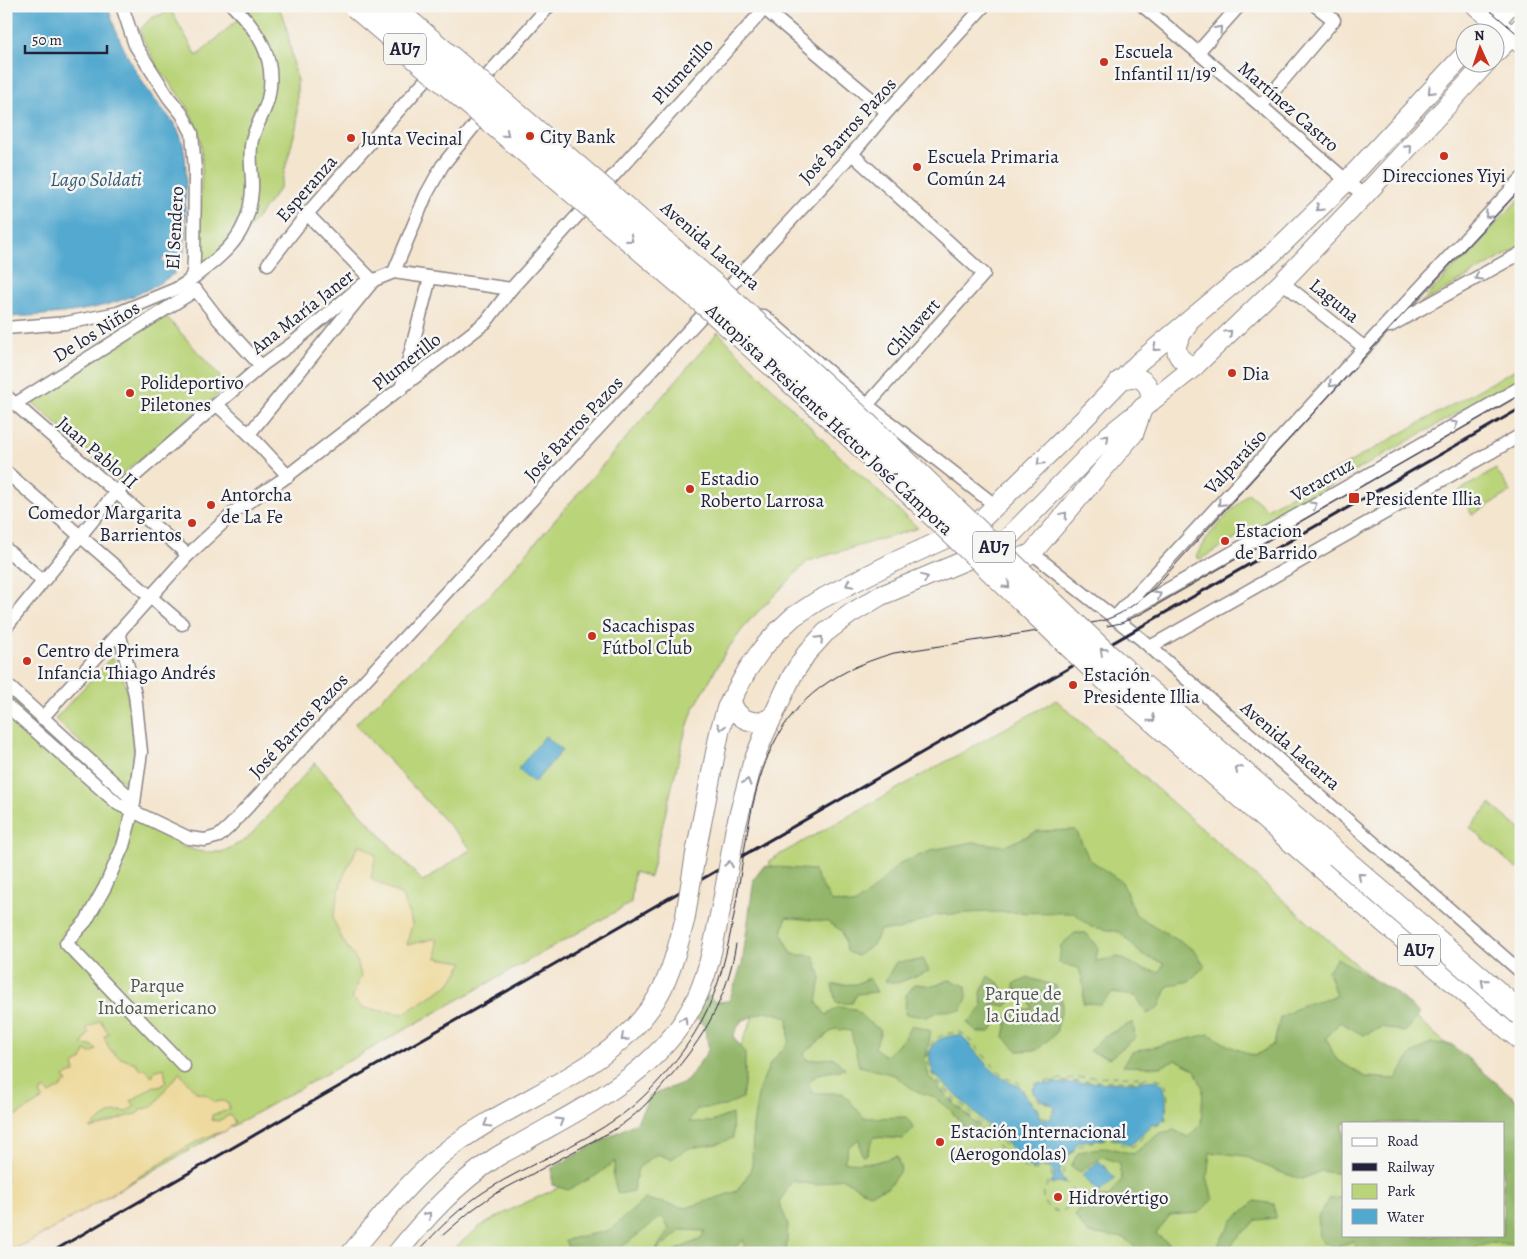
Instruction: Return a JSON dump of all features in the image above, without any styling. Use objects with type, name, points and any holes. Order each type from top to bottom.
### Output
[{"type":"highway","name":"Autopista Presidente Héctor José Cámpora","points":[[356,6],[707,305],[840,425],[1095,669],[1521,1038]]},
{"type":"highway","name":"Autopista Presidente Héctor José Cámpora","points":[[390,6],[718,289],[831,392],[1105,654],[1521,1014]]},
{"type":"main road","points":[[1476,6],[1487,22]]},
{"type":"main road","points":[[1495,22],[1510,6]]},
{"type":"main road","points":[[1518,6],[1521,9]]},
{"type":"main road","points":[[1504,32],[1518,36]]},
{"type":"main road","points":[[1504,46],[1518,36]]},
{"type":"main road","points":[[351,1253],[409,1185],[450,1147],[601,1056],[623,1039],[652,1006],[674,961],[685,919],[696,851],[720,730],[731,698],[762,649],[778,631],[799,612],[819,600],[883,567],[958,533],[983,518],[1149,352],[1193,319],[1239,279],[1271,255],[1347,181],[1454,66]]},
{"type":"main road","points":[[397,1253],[441,1201],[477,1171],[497,1157],[611,1091],[666,1045],[681,1025],[694,1004],[704,979],[723,899],[735,830],[752,765],[792,676],[806,654],[825,633],[850,614],[880,596],[996,547],[1017,531],[1084,459],[1114,430],[1194,367],[1282,282],[1478,72]]},
{"type":"main road","points":[[1193,319],[1178,339],[1176,346],[1178,356],[1185,363],[1194,367]]},
{"type":"main road","points":[[983,553],[1002,558],[1018,558],[1026,557],[1032,553],[1134,433],[1151,395],[1149,388],[1145,382],[1137,377],[1128,377],[1119,381]]},
{"type":"main road","points":[[731,698],[736,712],[749,721],[764,721],[774,715]]},
{"type":"street","name":"El Sendero","points":[[6,328],[66,323],[118,313],[176,289],[193,285],[195,169],[192,133],[182,114],[169,98],[136,45],[122,6]]},
{"type":"street","points":[[233,6],[264,44],[270,68],[269,95],[252,140],[250,162],[252,190],[244,227],[226,250],[193,285],[219,320],[261,366]]},
{"type":"street","name":"Avenida Lacarra","points":[[407,6],[867,405],[996,506]]},
{"type":"street","points":[[487,76],[549,6]]},
{"type":"street","name":"José Barros Pazos","points":[[133,806],[174,832],[189,838],[205,840],[219,836],[229,827],[852,154],[887,112],[984,6]]},
{"type":"street","name":"Martínez Castro","points":[[1143,6],[1364,196]]},
{"type":"street","points":[[1198,52],[1239,6]]},
{"type":"street","points":[[1261,106],[1334,20],[1316,6]]},
{"type":"street","points":[[764,7],[887,112]]},
{"type":"street","name":"Plumerillo","points":[[42,718],[188,555],[239,508],[288,476],[486,322],[511,290],[607,181],[764,7]]},
{"type":"street","name":"Esperanza","points":[[268,264],[307,214],[454,47]]},
{"type":"street","points":[[503,89],[442,166],[426,195],[394,272],[511,290]]},
{"type":"street","name":"Chilavert","points":[[852,154],[984,274],[867,405]]},
{"type":"street","name":"Valparaíso","points":[[1115,617],[1518,186]]},
{"type":"street","points":[[249,434],[373,281],[307,214]]},
{"type":"street","name":"Valparaíso","points":[[1382,330],[1521,253]]},
{"type":"street","name":"Ana María Janer","points":[[6,627],[116,492],[261,366],[293,343],[362,285],[394,272]]},
{"type":"street","points":[[401,389],[430,278]]},
{"type":"street","name":"Laguna","points":[[1282,282],[1365,348]]},
{"type":"street","name":"De los Niños","points":[[11,400],[193,285]]},
{"type":"street","name":"Veracruz","points":[[1115,617],[1144,603],[1521,387]]},
{"type":"street","name":"Juan Pablo II","points":[[11,400],[188,555]]},
{"type":"street","points":[[217,405],[249,434],[288,476]]},
{"type":"street","points":[[1150,647],[1521,435]]},
{"type":"street","points":[[6,472],[182,624]]},
{"type":"street","points":[[6,549],[43,582]]},
{"type":"street","name":"Avenida Lacarra","points":[[1032,553],[1115,617],[1521,972]]},
{"type":"street","points":[[119,632],[135,694],[140,752],[133,806],[123,846],[105,887],[86,921],[66,942],[184,1066]]},
{"type":"street","points":[[6,684],[133,806]]},
{"type":"street","points":[[6,704],[118,804],[133,806]]},
{"type":"green space","points":[[253,6],[279,6],[287,30],[297,81],[297,124],[280,188],[234,248],[200,270],[198,251],[202,168],[201,142],[187,106],[157,66],[139,31],[151,18],[171,11],[197,56]]},
{"type":"green space","points":[[1520,198],[1521,246],[1419,305]]},
{"type":"green space","name":"Polideportivo Piletones","points":[[166,316],[228,386],[120,476],[111,473],[30,400]]},
{"type":"green space","name":"Parque Indoamericano","points":[[718,332],[832,449],[918,528],[808,561],[748,622],[726,651],[693,710],[684,737],[650,877],[634,872],[631,903],[6,1253],[6,684],[134,801],[133,811],[183,847],[202,852],[222,852],[246,840],[315,763],[423,882],[471,849],[355,724],[491,594]]},
{"type":"green space","points":[[1521,366],[1521,377],[1202,558],[1199,559],[1196,556],[1210,534],[1248,493],[1267,509]]},
{"type":"green space","points":[[1496,469],[1511,492],[1472,515],[1459,491]]},
{"type":"green space","points":[[111,658],[119,667],[130,709],[133,761],[129,787],[55,719]]},
{"type":"green space","name":"Parque de la Ciudad","points":[[1056,700],[1521,1110],[1521,1253],[448,1253],[481,1226],[514,1208],[560,1187],[728,1076],[754,1014],[769,904],[770,860]]},
{"type":"green space","points":[[1490,804],[1521,830],[1521,866],[1517,869],[1470,828]]},
{"type":"green space","points":[[1076,830],[1089,859],[1122,882],[1136,915],[1194,950],[1205,966],[1189,981],[1168,986],[1159,1008],[1147,1014],[1136,996],[1112,993],[1100,1004],[1083,1003],[1084,987],[1079,968],[1059,963],[1061,945],[1075,933],[1086,933],[1098,948],[1096,961],[1119,957],[1143,969],[1159,972],[1164,963],[1143,956],[1120,932],[1091,927],[1074,913],[987,912],[936,915],[899,930],[880,930],[873,945],[857,956],[847,951],[842,931],[828,922],[786,917],[782,934],[792,954],[814,956],[821,978],[817,1003],[826,1015],[839,1007],[855,1009],[868,1022],[881,1030],[875,1048],[885,1056],[900,1043],[912,1025],[931,1031],[925,1061],[929,1077],[971,1119],[984,1135],[976,1140],[949,1109],[932,1096],[917,1092],[894,1075],[859,1066],[851,1031],[834,1029],[804,1053],[807,1060],[834,1058],[845,1069],[818,1074],[808,1083],[812,1093],[843,1093],[864,1118],[907,1117],[914,1129],[903,1139],[874,1137],[867,1154],[862,1156],[859,1139],[849,1146],[844,1162],[873,1163],[897,1156],[901,1170],[888,1187],[869,1194],[841,1178],[816,1185],[792,1181],[779,1203],[788,1224],[786,1253],[746,1253],[743,1240],[729,1253],[669,1253],[701,1239],[705,1231],[681,1230],[654,1253],[669,1229],[662,1216],[614,1253],[570,1253],[565,1240],[610,1230],[645,1199],[686,1208],[737,1191],[752,1169],[753,1126],[759,1089],[770,1064],[789,1042],[788,1017],[766,1011],[741,1021],[733,1036],[745,1053],[745,1078],[742,1098],[725,1106],[697,1109],[689,1122],[711,1122],[732,1114],[733,1138],[717,1144],[689,1148],[671,1159],[657,1154],[638,1168],[633,1191],[618,1194],[613,1177],[615,1161],[597,1175],[568,1190],[552,1185],[552,1168],[637,1122],[650,1096],[687,1081],[709,1049],[704,1025],[694,1016],[707,995],[715,1002],[729,1001],[742,964],[754,879],[764,866],[813,870],[831,901],[854,905],[875,888],[900,863],[936,849],[973,842],[1005,846],[1038,831]]},
{"type":"green space","points":[[1337,958],[1393,991],[1420,1014],[1405,1032],[1382,1027],[1363,1035],[1340,1022],[1326,1038],[1336,1059],[1365,1077],[1396,1079],[1411,1055],[1430,1043],[1451,1044],[1521,1104],[1521,1245],[1486,1243],[1465,1253],[1357,1253],[1354,1241],[1334,1248],[1320,1239],[1318,1217],[1329,1199],[1342,1197],[1342,1236],[1504,1236],[1504,1122],[1342,1122],[1342,1174],[1321,1171],[1302,1179],[1276,1171],[1245,1156],[1210,1152],[1207,1177],[1213,1199],[1199,1213],[1170,1215],[1156,1234],[1172,1246],[1170,1253],[1133,1253],[1135,1248],[1125,1238],[1088,1233],[1075,1216],[1083,1200],[1095,1196],[1109,1197],[1122,1179],[1118,1162],[1102,1157],[1080,1172],[1071,1166],[1078,1153],[1086,1150],[1106,1148],[1133,1154],[1160,1133],[1174,1130],[1188,1137],[1201,1124],[1203,1089],[1195,1070],[1177,1060],[1160,1067],[1123,1066],[1132,1052],[1209,1034],[1229,1046],[1255,1056],[1274,1044],[1280,1018],[1304,1004],[1336,996],[1328,971]]},
{"type":"green space","points":[[923,959],[929,971],[897,983],[885,981],[896,962]]},
{"type":"green space","points":[[989,976],[1000,984],[1006,995],[1013,1000],[1006,1006],[992,1004],[998,1021],[990,1032],[978,1032],[967,1023],[982,1008],[981,992]]},
{"type":"green space","points":[[869,978],[877,992],[857,994],[852,1003],[836,1003],[832,985],[856,984]]},
{"type":"green space","points":[[1029,978],[1056,986],[1063,1004],[1056,1033],[1037,1050],[1018,1051],[1004,1037],[1008,1017],[1032,1008],[1028,998],[1015,997],[1014,984]]},
{"type":"green space","points":[[949,980],[966,986],[967,997],[962,1010],[940,1011],[927,1017],[905,1014],[906,995],[915,984],[934,986]]},
{"type":"green space","points":[[1133,1022],[1135,1038],[1110,1058],[1089,1051],[1103,1037]]},
{"type":"green space","points":[[1255,1201],[1274,1204],[1276,1218],[1257,1220],[1235,1240],[1228,1253],[1213,1253],[1232,1221]]},
{"type":"sand","points":[[359,844],[376,855],[371,878],[402,896],[412,923],[407,945],[437,938],[437,958],[464,962],[450,984],[403,1014],[363,1008],[352,998],[361,976],[357,961],[343,941],[333,919],[342,879]]},
{"type":"sand","points":[[100,1020],[109,1034],[104,1036],[112,1052],[136,1063],[139,1069],[146,1069],[152,1077],[154,1071],[164,1068],[166,1082],[160,1087],[154,1086],[131,1101],[135,1106],[126,1112],[121,1111],[111,1114],[101,1119],[90,1129],[138,1114],[141,1109],[150,1107],[159,1099],[179,1072],[196,1092],[207,1095],[214,1102],[223,1101],[229,1104],[229,1110],[212,1115],[212,1120],[218,1121],[230,1115],[235,1122],[227,1131],[217,1133],[190,1146],[63,1223],[6,1253],[6,1122],[43,1099],[40,1093],[45,1089],[50,1094],[67,1082],[64,1077],[75,1072],[73,1065],[82,1060],[85,1051],[92,1053],[96,1049],[93,1046],[82,1045],[89,1032],[86,1029]]},
{"type":"water","name":"Lago Soldati","points":[[6,6],[108,6],[115,29],[136,72],[170,118],[180,135],[186,163],[185,247],[178,267],[166,257],[161,260],[175,273],[136,295],[94,308],[73,312],[6,317]]},
{"type":"water","points":[[545,736],[562,750],[534,783],[518,769]]},
{"type":"water","points":[[961,1035],[994,1072],[1010,1083],[1019,1086],[1043,1120],[1050,1119],[1054,1114],[1055,1107],[1049,1102],[1043,1101],[1034,1093],[1034,1087],[1038,1084],[1140,1082],[1153,1080],[1163,1085],[1166,1114],[1161,1122],[1146,1129],[1129,1145],[1108,1136],[1102,1139],[1082,1141],[1077,1144],[1060,1169],[1059,1174],[1066,1184],[1058,1182],[1051,1184],[1054,1172],[1049,1166],[1043,1165],[1032,1170],[1019,1155],[934,1074],[930,1057],[933,1045],[944,1038]]},
{"type":"water","points":[[1099,1161],[1115,1178],[1099,1193],[1082,1175]]},
{"type":"ferry route","points":[[959,1032],[964,1034],[1005,1078],[1018,1082],[1025,1095],[1042,1117],[1047,1118],[1050,1116],[1053,1107],[1040,1101],[1033,1093],[1033,1085],[1042,1082],[1077,1078],[1121,1076],[1155,1078],[1163,1081],[1167,1088],[1168,1100],[1165,1122],[1152,1127],[1137,1143],[1129,1147],[1109,1139],[1090,1142],[1077,1148],[1063,1169],[1063,1176],[1074,1195],[1073,1200],[1065,1210],[1053,1210],[1046,1206],[1043,1198],[1044,1190],[1052,1177],[1050,1169],[1046,1167],[1031,1171],[1021,1166],[1002,1150],[943,1091],[935,1080],[928,1058],[930,1047],[938,1037],[959,1032]]},
{"type":"ferry route","points":[[1051,1082],[1140,1080],[1149,1078]]},
{"type":"ferry route","points":[[937,1081],[1018,1158],[1023,1165]]},
{"type":"tram line","points":[[1485,6],[1521,37]]},
{"type":"tram line","points":[[417,1253],[450,1219],[487,1190],[588,1136],[620,1116],[655,1085],[686,1046],[695,1033],[714,995],[722,969],[734,915],[748,828],[757,789],[769,753],[787,721],[813,694],[848,671],[894,653],[1097,622],[1114,617],[1143,598],[1521,188]]},
{"type":"tram line","points":[[1107,626],[1121,623],[1143,613],[1521,394]]},
{"type":"tram line","points":[[443,1235],[493,1195],[612,1131],[642,1108],[681,1064],[703,1033],[727,983],[736,944]]},
{"type":"railway","points":[[50,1253],[1521,408]]},
{"type":"place","name":"Escuela Infantil 11/19°","points":[[1104,62]]},
{"type":"place","name":"City Bank","points":[[530,136]]},
{"type":"place","name":"Junta Vecinal","points":[[351,138]]},
{"type":"place","name":"Direcciones Yiyi","points":[[1444,156]]},
{"type":"place","name":"Escuela Primaria Común 24","points":[[917,167]]},
{"type":"place","name":"Dia","points":[[1232,373]]},
{"type":"place","name":"Polideportivo Piletones","points":[[130,393]]},
{"type":"place","name":"Estadio Roberto Larrosa","points":[[690,489]]},
{"type":"place","name":"Presidente Illia","points":[[1354,498]]},
{"type":"place","name":"Antorcha de La Fe","points":[[211,505]]},
{"type":"place","name":"Comedor Margarita Barrientos","points":[[192,523]]},
{"type":"place","name":"Estacion de Barrido","points":[[1225,541]]},
{"type":"place","name":"Sacachispas Fútbol Club","points":[[592,636]]},
{"type":"place","name":"Centro de Primera Infancia Thiago Andrés","points":[[27,661]]},
{"type":"place","name":"Estación Presidente Illia","points":[[1073,685]]},
{"type":"place","name":"Estación Internacional (Aerogondolas)","points":[[940,1142]]},
{"type":"place","name":"Hidrovértigo","points":[[1058,1197]]}]
